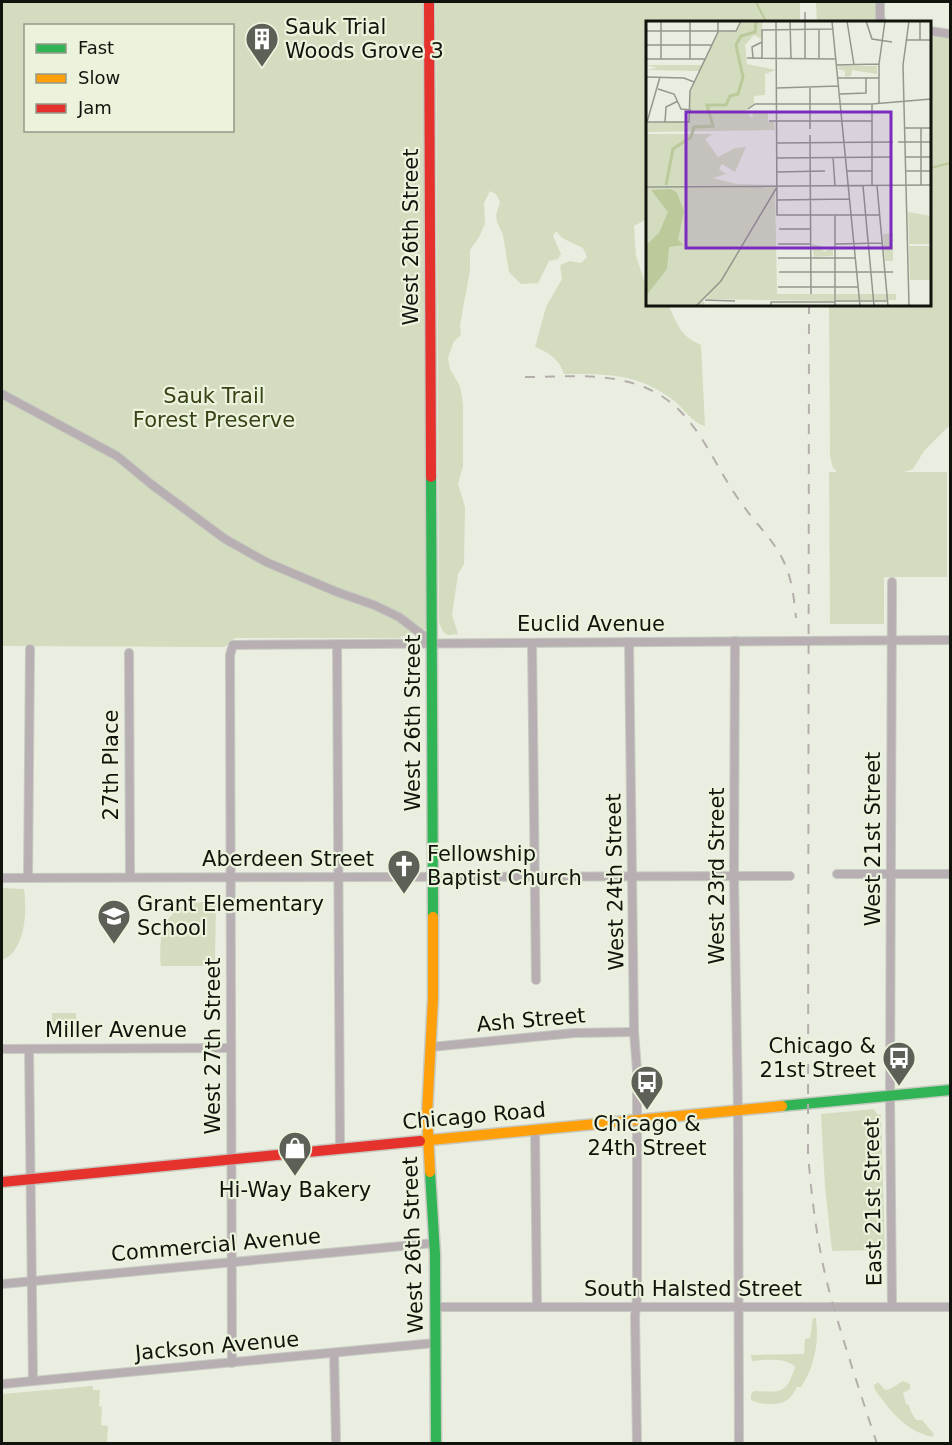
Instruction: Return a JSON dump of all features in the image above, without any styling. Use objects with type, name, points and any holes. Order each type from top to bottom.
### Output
[{"type":"street","name":"West 26th Street","points":[[429,2],[433,998],[427,1092],[434,1243],[436,1443]]},
{"type":"street","points":[[880,2],[882,21]]},
{"type":"street","points":[[931,31],[951,34]]},
{"type":"street","points":[[2,394],[117,456],[225,539],[286,571],[399,617],[433,644]]},
{"type":"street","name":"West 21st Street","points":[[890,1096],[892,582]]},
{"type":"street","name":"Euclid Avenue","points":[[233,645],[951,640]]},
{"type":"street","name":"West 23rd Street","points":[[735,641],[734,876],[738,1111],[739,1443]]},
{"type":"street","name":"West 24th Street","points":[[629,642],[637,1120],[637,1443]]},
{"type":"street","points":[[532,643],[536,980]]},
{"type":"street","points":[[337,644],[340,1149]]},
{"type":"street","name":"West 27th Street","points":[[232,1363],[230,655],[233,645]]},
{"type":"street","points":[[28,878],[30,649]]},
{"type":"street","name":"27th Place","points":[[129,653],[130,877]]},
{"type":"street","points":[[837,874],[951,874]]},
{"type":"street","name":"Aberdeen Street","points":[[2,878],[790,876]]},
{"type":"street","name":"Ash Street","points":[[431,1047],[574,1033],[634,1032]]},
{"type":"street","name":"Miller Avenue","points":[[2,1049],[231,1048]]},
{"type":"street","points":[[29,1049],[33,1382]]},
{"type":"street","name":"Chicago Road","points":[[2,1182],[951,1090]]},
{"type":"street","name":"East 21st Street","points":[[890,1096],[892,1307]]},
{"type":"street","points":[[535,1130],[537,1307]]},
{"type":"street","name":"Commercial Avenue","points":[[2,1284],[434,1243]]},
{"type":"street","name":"South Halsted Street","points":[[435,1306],[951,1307]]},
{"type":"street","name":"Jackson Avenue","points":[[2,1384],[435,1343]]},
{"type":"street","points":[[334,1353],[336,1440]]},
{"type":"green space","name":"Sauk Trail Forest Preserve","points":[[2,2],[426,2],[428,628],[398,638],[236,638],[225,647],[2,646]]},
{"type":"green space","points":[[436,2],[800,2],[800,21],[646,21],[646,220],[634,226],[636,256],[646,286],[646,306],[668,306],[683,333],[701,345],[705,426],[692,419],[660,391],[621,377],[564,374],[553,357],[535,347],[546,307],[562,279],[560,265],[570,261],[581,263],[587,257],[583,248],[562,238],[556,231],[553,236],[561,254],[558,259],[549,261],[538,283],[521,284],[509,272],[503,235],[496,215],[500,202],[496,194],[490,191],[484,203],[485,224],[470,250],[470,270],[460,325],[461,335],[454,341],[448,358],[450,369],[460,386],[463,404],[463,466],[458,484],[465,507],[464,564],[458,574],[452,615],[458,634],[448,635],[443,632],[439,622]]},
{"type":"green space","points":[[816,2],[875,2],[877,21],[817,21]]},
{"type":"green space","points":[[931,36],[950,39],[950,425],[924,451],[913,469],[904,472],[947,472],[947,577],[884,577],[884,624],[830,624],[829,472],[837,472],[833,468],[830,456],[829,306],[931,306]]},
{"type":"green space","points":[[2,888],[24,889],[25,918],[16,948],[2,960]]},
{"type":"green space","points":[[216,902],[215,959],[210,966],[161,966],[161,939],[166,922],[171,915],[190,904]]},
{"type":"green space","points":[[52,1013],[76,1013],[76,1034],[52,1034]]},
{"type":"green space","points":[[874,1109],[877,1114],[881,1115],[885,1250],[832,1251],[825,1187],[821,1114]]},
{"type":"green space","points":[[813,1318],[816,1318],[817,1327],[815,1354],[810,1371],[801,1387],[797,1387],[784,1402],[767,1404],[751,1400],[751,1394],[754,1391],[776,1391],[785,1387],[795,1367],[781,1360],[752,1361],[751,1355],[804,1354],[805,1339],[810,1338]]},
{"type":"green space","points":[[903,1381],[910,1384],[910,1389],[903,1393],[906,1404],[909,1405],[916,1420],[922,1420],[934,1434],[932,1437],[906,1425],[875,1390],[874,1385],[878,1382],[885,1390]]},
{"type":"green space","points":[[93,1386],[93,1390],[100,1390],[101,1425],[108,1426],[107,1443],[2,1443],[2,1394]]},
{"type":"waterway","points":[[756,2],[766,21]]},
{"type":"waterway","points":[[931,168],[950,163]]},
{"type":"railway","points":[[805,2],[805,21]]},
{"type":"railway","points":[[809,306],[808,1153],[814,1212],[824,1270],[877,1444]]},
{"type":"railway","points":[[525,377],[585,376],[630,382],[662,396],[677,408],[690,422],[731,488],[779,552],[791,581],[796,618]]},
{"type":"traffic: fast","points":[[431,477],[433,917]]},
{"type":"traffic: fast","points":[[782,1106],[950,1090]]},
{"type":"traffic: fast","points":[[430,1172],[435,1254],[436,1444]]},
{"type":"traffic: slow","points":[[430,1172],[427,1115],[433,998],[433,917]]},
{"type":"traffic: slow","points":[[420,1141],[782,1106]]},
{"type":"traffic: jam","points":[[429,2],[431,477]]},
{"type":"traffic: jam","points":[[2,1182],[420,1141]]},
{"type":"place","name":"Sauk Trial Woods Grove 3","points":[[262,68]]},
{"type":"place","name":"Fellowship Baptist Church","points":[[404,895]]},
{"type":"place","name":"Grant Elementary School","points":[[114,945]]},
{"type":"place","name":"Chicago & 21st Street","points":[[899,1087]]},
{"type":"place","name":"Chicago & 24th Street","points":[[647,1111]]},
{"type":"place","name":"Hi-Way Bakery","points":[[295,1177]]}]
